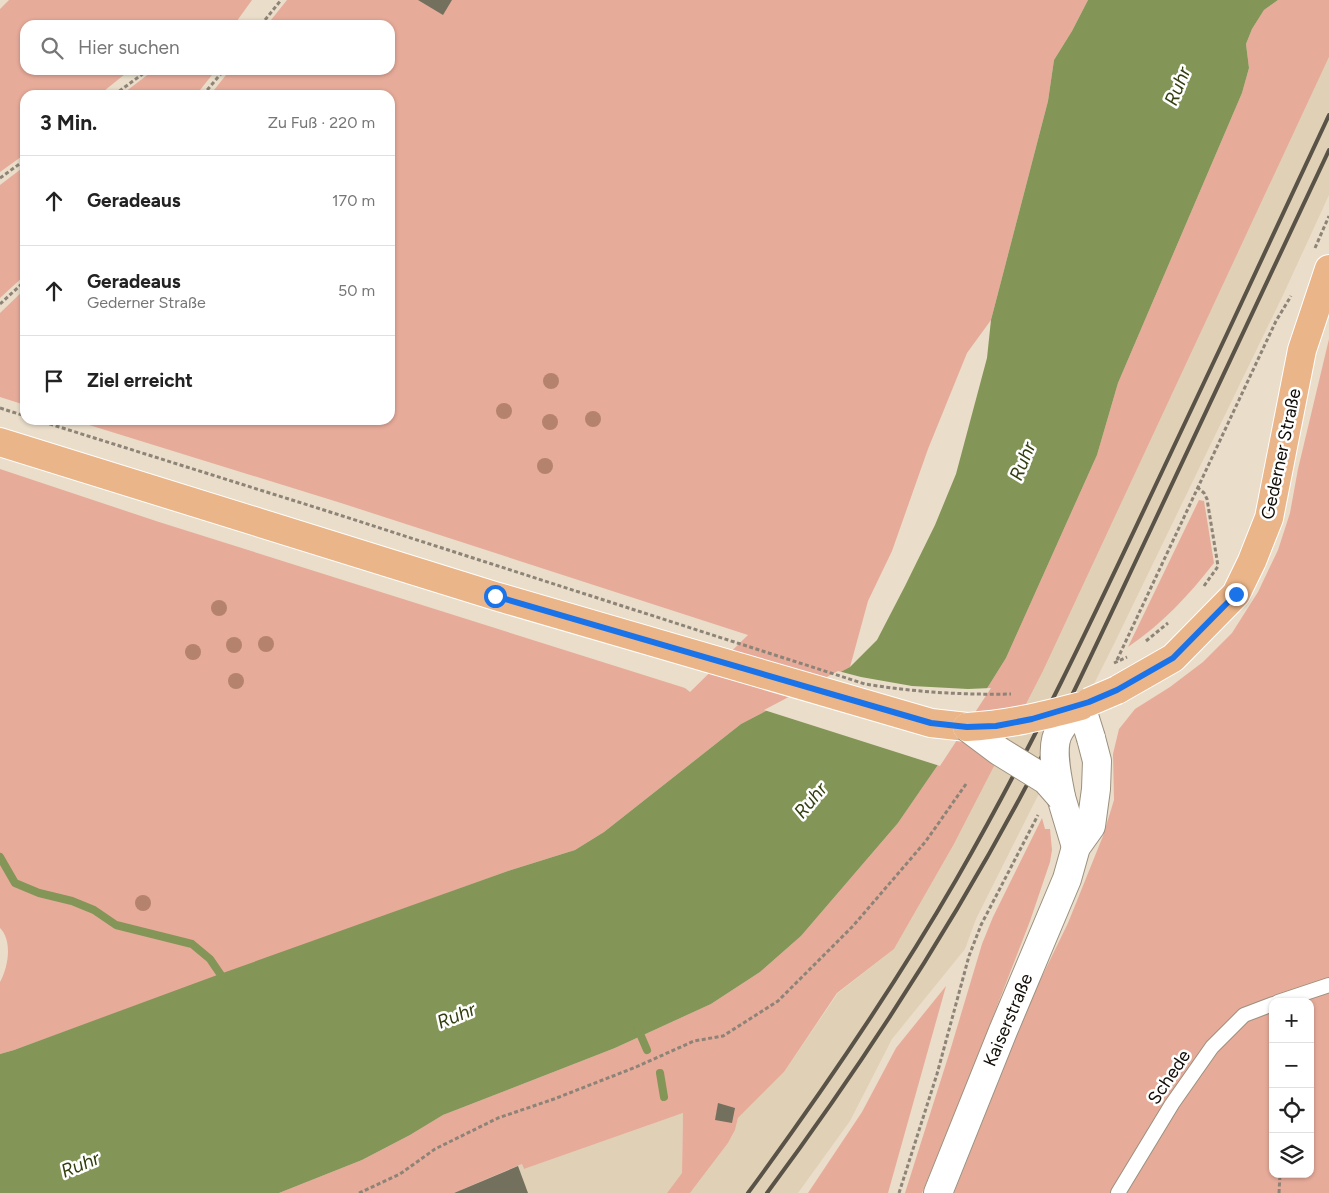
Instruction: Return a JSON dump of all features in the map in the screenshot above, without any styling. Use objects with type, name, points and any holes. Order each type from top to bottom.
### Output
[{"type":"main road","name":"Gederner Straße","points":[[0,442],[495,596],[922,720],[967,727],[996,726],[1081,706],[1114,677],[1173,658],[1236,594],[1252,561],[1269,518],[1302,350],[1329,269]]},
{"type":"street","points":[[1076,847],[1061,797],[1054,747],[1058,731],[1081,706]]},
{"type":"street","name":"Kaiserstraße","points":[[938,1193],[1067,879],[1076,847],[1091,826],[1096,789],[1097,761],[1081,706]]},
{"type":"street","points":[[967,727],[1000,751],[1046,780],[1061,797]]},
{"type":"lane","points":[[1290,998],[1329,985]]},
{"type":"lane","name":"Schede","points":[[1118,1193],[1167,1112],[1212,1047],[1244,1015],[1269,1006]]},
{"type":"path","points":[[265,20],[281,0]]},
{"type":"path","points":[[121,90],[141,75]]},
{"type":"path","points":[[207,90],[220,75]]},
{"type":"path","points":[[0,178],[20,164]]},
{"type":"path","points":[[0,304],[20,286]]},
{"type":"path","points":[[1156,575],[1276,321],[1295,289]]},
{"type":"path","points":[[0,408],[20,414]]},
{"type":"path","points":[[53,425],[866,684],[900,690],[940,693],[1020,693]]},
{"type":"path","points":[[1197,487],[1204,493],[1207,499],[1218,566]]},
{"type":"path","points":[[1199,591],[1222,560]]},
{"type":"path","points":[[1141,645],[1169,622]]},
{"type":"path","points":[[1114,677],[1127,656],[1134,651]]},
{"type":"path","points":[[358,1193],[400,1174],[435,1149],[498,1118],[627,1071],[694,1041],[724,1036],[778,1001],[853,926],[926,840],[966,784]]},
{"type":"path","points":[[899,1193],[937,1074],[969,956],[981,925],[1036,820]]},
{"type":"path","points":[[1279,1193],[1280,1178]]},
{"type":"shaded area","points":[[9,0],[252,0],[238,20],[20,20],[20,75],[124,75],[105,90],[20,90],[20,158],[0,172],[0,9]]},
{"type":"shaded area","points":[[287,0],[1088,0],[1054,60],[1048,101],[991,320],[967,353],[928,449],[892,551],[868,601],[850,667],[741,724],[604,832],[575,850],[511,870],[0,1054],[0,982],[7,962],[8,947],[7,940],[0,928],[0,469],[159,522],[685,688],[690,692],[748,635],[341,503],[89,425],[395,425],[395,90],[214,90],[226,75],[395,75],[395,20],[271,20]]},
{"type":"shaded area","points":[[1278,0],[1329,0],[1329,57],[1043,671],[954,844],[894,949],[837,993],[784,1072],[738,1118],[735,1130],[728,1143],[690,1193],[667,1193],[682,1173],[683,1113],[524,1169],[522,1164],[454,1193],[279,1193],[362,1160],[443,1115],[615,1048],[711,1004],[760,972],[801,936],[898,823],[953,743],[1006,658],[1097,455],[1118,383],[1242,93],[1249,68],[1246,44],[1252,29],[1264,10]]},
{"type":"shaded area","points":[[1329,57],[1329,195],[1284,293],[1114,644],[976,919],[965,949],[892,1039],[850,1121],[798,1193],[690,1193],[728,1143],[735,1130],[738,1118],[784,1072],[838,993],[894,949],[954,844],[1043,671]]},
{"type":"shaded area","points":[[147,75],[212,75],[200,90],[128,90]]},
{"type":"shaded area","points":[[20,170],[20,280],[0,298],[0,185]]},
{"type":"shaded area","points":[[20,294],[20,403],[0,397],[0,313]]},
{"type":"shaded area","points":[[1329,339],[1329,1193],[954,1193],[1032,997],[1068,923],[1103,836],[1114,800],[1113,754],[1119,729],[1135,709],[1170,687],[1203,662],[1232,633],[1258,592],[1278,550],[1290,513],[1298,469]]},
{"type":"shaded area","points":[[1199,500],[1204,501],[1214,563],[1174,608],[1152,629],[1128,647]]},
{"type":"shaded area","points":[[1042,818],[1045,829],[1050,829],[1052,850],[1050,862],[1030,921],[922,1193],[905,1193],[982,944],[993,917]]},
{"type":"shaded area","points":[[946,986],[888,1193],[808,1193],[862,1112],[896,1048]]},
{"type":"shaded area","points":[[683,1113],[682,1173],[667,1193],[454,1193],[522,1164],[524,1169]]},
{"type":"water","name":"Ruhr","points":[[1088,0],[1278,0],[1264,10],[1252,29],[1246,44],[1249,68],[1242,93],[1118,383],[1097,455],[1006,658],[953,743],[898,823],[801,936],[760,972],[711,1004],[615,1048],[443,1115],[362,1160],[279,1193],[0,1193],[0,1054],[511,870],[575,850],[604,832],[741,724],[850,667],[877,640],[935,525],[956,474],[987,358],[991,320],[1048,101],[1054,60]]},
{"type":"pier","points":[[838,671],[912,686],[968,689],[991,688],[940,766],[764,710]]},
{"type":"building","points":[[418,0],[452,0],[443,15]]},
{"type":"building","points":[[718,1103],[735,1108],[732,1123],[715,1120]]},
{"type":"building","points":[[518,1166],[528,1193],[454,1193]]},
{"type":"waterway","points":[[0,857],[15,883],[39,893],[72,901],[94,910],[116,925],[192,944],[210,959],[225,981]]},
{"type":"waterway","points":[[638,1029],[647,1050]]},
{"type":"waterway","points":[[660,1073],[664,1097]]},
{"type":"railway","points":[[748,1193],[803,1117],[882,1000],[932,921],[984,831],[1062,681],[1111,580],[1329,115]]},
{"type":"railway","points":[[767,1193],[879,1034],[948,924],[1013,811],[1084,672],[1329,150]]},
{"type":"route","points":[[495,596],[931,723],[967,727],[996,726],[1032,719],[1081,706],[1117,690],[1173,658],[1236,594]]}]
